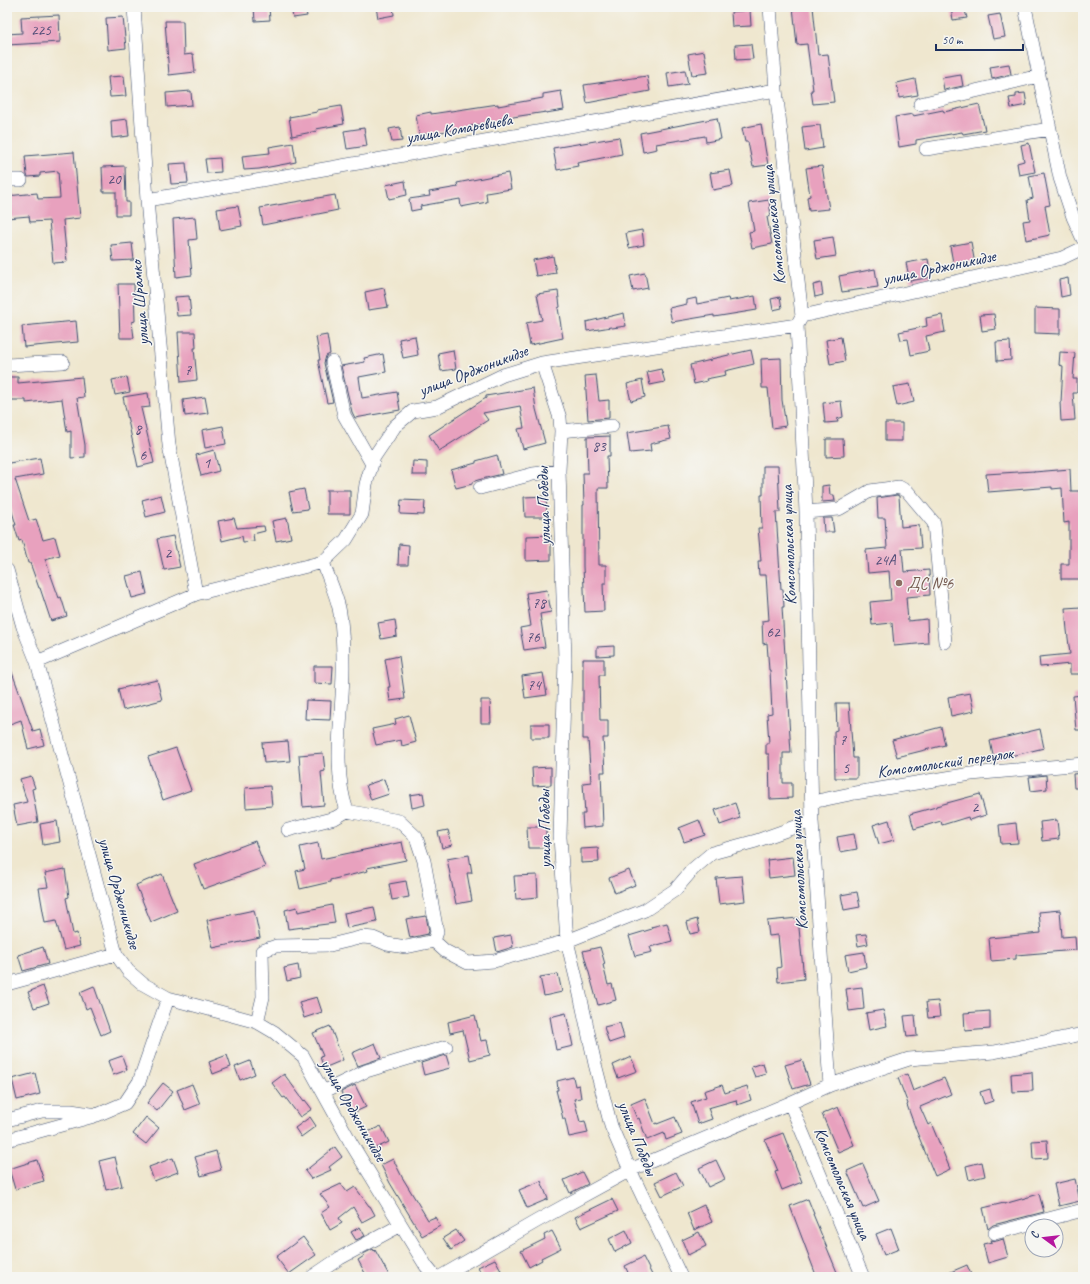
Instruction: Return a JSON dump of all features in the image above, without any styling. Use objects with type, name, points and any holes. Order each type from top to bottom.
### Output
[{"type":"street","name":"улица Шрамко","points":[[134,7],[147,200],[169,445],[196,594]]},
{"type":"street","name":"Комсомольская улица","points":[[770,7],[776,90],[799,321],[806,512],[812,820],[830,1085]]},
{"type":"street","points":[[1025,7],[1060,178],[1073,217],[1083,239]]},
{"type":"street","points":[[920,104],[1039,76]]},
{"type":"street","name":"улица Комаревцева","points":[[147,200],[776,90]]},
{"type":"street","points":[[926,149],[1050,129]]},
{"type":"street","points":[[7,180],[21,180]]},
{"type":"street","name":"улица Орджоникидзе","points":[[322,562],[346,540],[362,514],[366,484],[374,457],[395,426],[413,411],[437,407],[503,375],[542,363],[799,321],[1062,258],[1083,248]]},
{"type":"street","points":[[7,365],[63,362]]},
{"type":"street","points":[[332,362],[344,415],[372,464]]},
{"type":"street","name":"улица Победы","points":[[542,363],[560,418],[561,431],[559,471],[565,659],[560,837],[567,941],[610,1126],[681,1277]]},
{"type":"street","points":[[561,431],[612,426]]},
{"type":"street","points":[[480,488],[533,474],[559,471]]},
{"type":"street","points":[[806,512],[839,509],[870,491],[899,487],[908,492],[934,523],[945,642]]},
{"type":"street","points":[[37,662],[196,594],[322,562],[339,608],[343,663],[340,742],[341,788],[347,811]]},
{"type":"street","name":"улица Орджоникидзе","points":[[7,570],[23,627],[37,662],[116,954],[128,971],[143,984],[168,998],[257,1022],[274,1032],[302,1056],[351,1143],[426,1266],[435,1277]]},
{"type":"street","name":"Комсомольский переулок","points":[[812,802],[863,791],[971,774],[1083,764]]},
{"type":"street","points":[[288,830],[335,818],[347,811],[399,821],[416,837],[424,861],[436,932],[434,941]]},
{"type":"street","points":[[434,941],[445,951],[468,963],[494,961],[567,941],[645,910],[675,890],[693,869],[712,853],[756,841],[812,820]]},
{"type":"street","points":[[257,1022],[263,997],[262,951],[276,946],[330,945],[363,937],[373,938],[387,944],[406,947],[434,941]]},
{"type":"street","points":[[7,984],[116,954]]},
{"type":"street","points":[[7,1140],[97,1115],[125,1103],[139,1082],[168,998]]},
{"type":"street","points":[[440,1277],[630,1170],[830,1085],[909,1058],[994,1052],[1083,1034]]},
{"type":"street","points":[[323,1092],[366,1071],[446,1047]]},
{"type":"street","name":"Комсомольская улица","points":[[790,1103],[863,1277]]},
{"type":"street","points":[[7,1120],[42,1111],[71,1111],[97,1115]]},
{"type":"street","points":[[996,1233],[1083,1210]]},
{"type":"street","points":[[312,1277],[340,1258],[401,1225]]},
{"type":"building","points":[[254,7],[269,7],[270,20],[255,21]]},
{"type":"building","points":[[291,7],[305,7],[307,16],[293,18]]},
{"type":"building","points":[[376,7],[393,7],[394,15],[378,18]]},
{"type":"building","points":[[793,7],[813,7],[818,55],[828,54],[834,102],[813,104],[811,90],[813,90],[807,44],[797,45]]},
{"type":"building","points":[[964,7],[967,18],[953,20],[951,8]]},
{"type":"building","points":[[750,10],[751,26],[732,27],[731,12]]},
{"type":"building","points":[[1000,14],[1005,37],[993,39],[988,16]]},
{"type":"building","points":[[59,15],[60,42],[7,45],[7,34],[22,33],[21,17]]},
{"type":"building","points":[[123,17],[126,48],[108,50],[106,18]]},
{"type":"building","points":[[165,21],[183,21],[184,55],[193,54],[195,72],[169,75]]},
{"type":"building","points":[[751,44],[753,59],[736,60],[735,45]]},
{"type":"building","points":[[704,51],[708,73],[692,75],[688,54]]},
{"type":"building","points":[[1009,64],[1011,74],[992,79],[990,67]]},
{"type":"building","points":[[685,70],[688,84],[669,87],[667,73]]},
{"type":"building","points":[[961,75],[963,86],[944,90],[942,78]]},
{"type":"building","points":[[124,76],[126,96],[110,97],[108,77]]},
{"type":"building","points":[[647,76],[650,91],[587,103],[584,85]]},
{"type":"building","points":[[915,79],[918,95],[899,98],[897,83]]},
{"type":"building","points":[[191,91],[192,105],[167,107],[166,93]]},
{"type":"building","points":[[561,91],[564,110],[500,119],[500,121],[470,126],[470,128],[419,135],[416,115],[498,104],[498,106],[543,98],[543,94]]},
{"type":"building","points":[[1025,93],[1027,105],[1011,108],[1009,98],[1016,97],[1016,94]]},
{"type":"building","points":[[979,104],[985,130],[963,134],[962,132],[916,140],[916,144],[899,147],[895,117],[913,114],[913,116],[943,110],[944,112]]},
{"type":"building","points":[[341,106],[344,124],[316,129],[317,131],[292,136],[289,117]]},
{"type":"building","points":[[717,118],[721,139],[706,142],[705,136],[656,144],[657,149],[643,152],[640,133]]},
{"type":"building","points":[[127,119],[129,136],[112,138],[111,121]]},
{"type":"building","points":[[761,124],[768,165],[753,167],[748,142],[745,142],[742,128]]},
{"type":"building","points":[[820,125],[823,148],[805,151],[802,127]]},
{"type":"building","points":[[400,127],[402,141],[392,142],[389,129]]},
{"type":"building","points":[[364,128],[367,146],[347,149],[344,131]]},
{"type":"building","points":[[619,137],[622,154],[577,163],[578,166],[557,170],[553,148]]},
{"type":"building","points":[[293,143],[296,162],[259,169],[244,170],[242,156],[270,153],[269,147]]},
{"type":"building","points":[[1029,143],[1035,172],[1019,175],[1017,163],[1024,161],[1021,145]]},
{"type":"building","points":[[74,152],[80,218],[63,220],[67,262],[53,263],[49,221],[30,222],[29,216],[7,218],[7,196],[37,193],[38,199],[60,198],[58,171],[40,173],[40,176],[28,177],[25,156]]},
{"type":"building","points":[[220,158],[221,172],[207,173],[205,159]]},
{"type":"building","points":[[186,163],[188,183],[171,184],[169,164]]},
{"type":"building","points":[[125,166],[126,202],[129,202],[129,215],[116,215],[116,192],[103,192],[102,167]]},
{"type":"building","points":[[822,166],[829,209],[809,211],[807,197],[810,196],[806,168]]},
{"type":"building","points":[[730,170],[733,186],[713,190],[710,173]]},
{"type":"building","points":[[508,173],[511,189],[486,193],[487,202],[461,207],[460,199],[420,206],[421,209],[411,211],[409,199],[430,196],[429,192],[458,187],[457,183]]},
{"type":"building","points":[[1044,173],[1050,205],[1045,206],[1050,235],[1026,240],[1023,221],[1030,220],[1027,200],[1033,198],[1029,176]]},
{"type":"building","points":[[405,181],[407,195],[389,199],[386,185]]},
{"type":"building","points":[[335,195],[338,210],[263,225],[260,208]]},
{"type":"building","points":[[769,200],[771,216],[767,217],[772,244],[752,248],[749,232],[754,231],[749,203]]},
{"type":"building","points":[[238,206],[242,226],[220,230],[217,209]]},
{"type":"building","points":[[195,217],[197,239],[189,240],[192,275],[176,277],[173,219]]},
{"type":"building","points":[[642,230],[644,245],[629,248],[626,233]]},
{"type":"building","points":[[833,237],[836,256],[817,259],[814,240]]},
{"type":"building","points":[[971,242],[975,264],[954,268],[950,246]]},
{"type":"building","points":[[132,243],[134,260],[113,261],[111,245]]},
{"type":"building","points":[[553,256],[556,273],[536,276],[533,260]]},
{"type":"building","points":[[928,259],[931,277],[910,281],[906,263]]},
{"type":"building","points":[[875,269],[878,287],[842,292],[839,276]]},
{"type":"building","points":[[645,273],[648,288],[633,291],[630,276]]},
{"type":"building","points":[[1068,278],[1070,295],[1061,297],[1059,280]]},
{"type":"building","points":[[821,283],[823,295],[815,297],[813,285]]},
{"type":"building","points":[[118,284],[134,284],[135,321],[132,322],[134,338],[120,338]]},
{"type":"building","points":[[384,288],[388,307],[368,310],[365,292]]},
{"type":"building","points":[[558,291],[560,307],[558,308],[563,338],[530,345],[526,323],[542,320],[537,294]]},
{"type":"building","points":[[189,296],[191,315],[177,316],[175,297]]},
{"type":"building","points":[[755,296],[757,310],[672,322],[669,308],[687,304],[687,300],[696,298],[697,304],[728,298],[729,301]]},
{"type":"building","points":[[780,297],[782,308],[773,310],[771,299]]},
{"type":"building","points":[[1035,308],[1060,309],[1060,334],[1035,333]]},
{"type":"building","points":[[624,313],[626,326],[587,331],[586,322]]},
{"type":"building","points":[[994,314],[996,329],[982,331],[980,315]]},
{"type":"building","points":[[942,315],[945,332],[926,336],[929,351],[911,355],[908,339],[901,340],[899,332],[927,326],[926,318]]},
{"type":"building","points":[[76,321],[78,342],[24,347],[22,326]]},
{"type":"building","points":[[178,332],[195,332],[196,348],[194,348],[197,380],[181,382]]},
{"type":"building","points":[[327,335],[330,354],[326,356],[324,363],[333,402],[327,403],[318,360],[320,360],[316,337]]},
{"type":"building","points":[[415,336],[418,355],[403,358],[399,339]]},
{"type":"building","points":[[841,337],[845,361],[830,364],[826,340]]},
{"type":"building","points":[[1010,341],[1011,360],[997,361],[996,342]]},
{"type":"building","points":[[453,350],[456,369],[441,371],[438,353]]},
{"type":"building","points":[[751,350],[754,364],[725,371],[726,375],[706,379],[707,381],[694,384],[690,365]]},
{"type":"building","points":[[1060,352],[1075,353],[1073,379],[1077,379],[1077,393],[1073,393],[1075,420],[1061,421],[1060,402],[1063,366],[1059,365]]},
{"type":"building","points":[[383,354],[386,372],[359,377],[362,398],[397,392],[400,410],[355,418],[352,412],[341,366],[365,362],[364,358]]},
{"type":"building","points":[[781,358],[782,400],[786,426],[772,428],[768,388],[762,388],[761,359]]},
{"type":"building","points":[[661,369],[665,382],[650,385],[647,372]]},
{"type":"building","points":[[596,375],[599,401],[609,400],[609,418],[588,420],[585,376]]},
{"type":"building","points":[[7,377],[18,377],[18,383],[82,377],[84,397],[77,398],[85,445],[85,457],[71,458],[71,431],[67,432],[62,399],[26,403],[26,400],[7,400]]},
{"type":"building","points":[[127,377],[130,392],[115,395],[112,380]]},
{"type":"building","points":[[642,380],[645,397],[631,401],[627,384]]},
{"type":"building","points":[[910,384],[914,402],[897,406],[893,387]]},
{"type":"building","points":[[533,388],[536,409],[545,443],[523,449],[518,429],[524,428],[520,406],[483,413],[488,420],[439,451],[429,435],[486,398],[486,396]]},
{"type":"building","points":[[148,393],[150,407],[141,408],[154,463],[138,467],[123,397]]},
{"type":"building","points":[[205,397],[208,413],[185,416],[183,400]]},
{"type":"building","points":[[841,401],[843,417],[837,419],[838,422],[825,423],[823,403]]},
{"type":"building","points":[[885,423],[902,423],[902,441],[885,441]]},
{"type":"building","points":[[223,426],[226,444],[205,448],[202,430]]},
{"type":"building","points":[[668,426],[671,439],[650,444],[651,451],[630,453],[627,433]]},
{"type":"building","points":[[610,436],[610,456],[607,456],[608,488],[598,488],[599,565],[606,565],[606,583],[603,583],[604,611],[585,612],[583,566],[583,473],[588,473],[587,437]]},
{"type":"building","points":[[826,439],[843,439],[844,456],[826,457]]},
{"type":"building","points":[[214,450],[219,471],[201,476],[196,455]]},
{"type":"building","points":[[497,455],[502,474],[478,480],[472,482],[472,484],[456,488],[451,470]]},
{"type":"building","points":[[40,458],[43,474],[15,479],[29,521],[36,519],[43,540],[55,537],[60,555],[45,559],[59,598],[61,597],[67,616],[51,621],[40,588],[30,563],[28,563],[22,540],[19,541],[7,495],[7,462],[9,463]]},
{"type":"building","points":[[413,461],[427,462],[427,475],[412,475]]},
{"type":"building","points":[[763,466],[778,466],[780,512],[776,512],[781,589],[783,589],[784,607],[782,607],[791,753],[783,753],[783,783],[792,783],[792,798],[770,799],[769,754],[766,754],[766,743],[769,743],[767,714],[772,713],[770,670],[767,643],[763,644],[762,621],[769,620],[766,575],[759,575],[758,561],[761,561],[758,528],[762,528],[761,495],[763,495]]},
{"type":"building","points":[[1070,469],[1071,491],[1082,491],[1083,579],[1061,579],[1061,564],[1069,564],[1069,522],[1064,523],[1062,488],[1052,489],[1052,487],[988,492],[986,474]]},
{"type":"building","points":[[829,485],[830,495],[834,495],[835,501],[822,502],[822,486]]},
{"type":"building","points":[[304,489],[308,509],[293,511],[289,492]]},
{"type":"building","points":[[327,490],[350,490],[350,514],[327,514]]},
{"type":"building","points":[[161,495],[165,512],[146,517],[142,500]]},
{"type":"building","points":[[546,496],[547,517],[525,517],[524,497]]},
{"type":"building","points":[[899,496],[901,527],[919,525],[921,548],[902,549],[904,572],[929,570],[930,595],[906,597],[908,621],[927,619],[928,643],[894,646],[892,623],[872,625],[870,602],[891,600],[889,571],[868,573],[866,550],[887,548],[885,518],[878,518],[877,498]]},
{"type":"building","points":[[401,500],[425,501],[424,515],[400,514]]},
{"type":"building","points":[[234,518],[237,528],[264,526],[265,531],[253,534],[254,541],[243,542],[242,536],[222,541],[218,521]]},
{"type":"building","points":[[287,518],[291,538],[276,541],[272,521]]},
{"type":"building","points":[[823,518],[832,518],[834,532],[824,532]]},
{"type":"building","points":[[551,535],[551,560],[526,561],[526,536]]},
{"type":"building","points":[[173,536],[180,567],[164,570],[157,539]]},
{"type":"building","points":[[399,544],[409,545],[408,565],[398,565]]},
{"type":"building","points":[[142,572],[147,594],[132,598],[126,576]]},
{"type":"building","points":[[547,590],[551,612],[540,614],[545,647],[524,650],[520,628],[531,626],[526,593]]},
{"type":"building","points":[[1081,607],[1083,631],[1083,674],[1070,674],[1070,664],[1040,667],[1039,657],[1070,654],[1065,608]]},
{"type":"building","points":[[395,620],[397,636],[381,639],[378,623]]},
{"type":"building","points":[[614,646],[614,655],[597,656],[597,647]]},
{"type":"building","points":[[399,656],[405,699],[390,701],[388,687],[390,687],[385,659]]},
{"type":"building","points":[[583,659],[604,659],[604,675],[599,675],[600,720],[608,720],[608,738],[603,738],[605,772],[601,772],[603,826],[583,828],[582,814],[585,814],[583,783],[591,782],[588,739],[583,739]]},
{"type":"building","points":[[7,661],[33,731],[40,729],[44,745],[28,749],[21,720],[7,725]]},
{"type":"building","points":[[314,666],[333,666],[332,684],[314,683]]},
{"type":"building","points":[[543,673],[547,695],[525,698],[522,676]]},
{"type":"building","points":[[157,680],[162,700],[123,710],[118,689]]},
{"type":"building","points":[[970,693],[974,711],[951,716],[948,697]]},
{"type":"building","points":[[1083,695],[1083,730],[1076,730],[1073,696]]},
{"type":"building","points":[[306,700],[331,701],[330,720],[305,719]]},
{"type":"building","points":[[481,700],[490,700],[491,723],[481,723]]},
{"type":"building","points":[[836,703],[849,703],[853,758],[857,758],[857,778],[835,778],[834,731],[837,730]]},
{"type":"building","points":[[409,715],[416,742],[402,746],[401,740],[376,745],[372,729],[396,724],[395,719]]},
{"type":"building","points":[[531,724],[549,724],[549,738],[531,738]]},
{"type":"building","points":[[941,727],[945,745],[897,757],[892,740]]},
{"type":"building","points":[[1040,729],[1044,748],[994,760],[990,741]]},
{"type":"building","points":[[288,741],[290,761],[264,763],[262,743]]},
{"type":"building","points":[[176,748],[191,790],[163,800],[148,757]]},
{"type":"building","points":[[323,753],[325,771],[321,772],[324,805],[303,807],[299,755]]},
{"type":"building","points":[[551,767],[551,785],[533,786],[532,768]]},
{"type":"building","points":[[1083,773],[1083,788],[1074,788],[1073,774]]},
{"type":"building","points":[[1046,775],[1047,789],[1031,791],[1029,777]]},
{"type":"building","points":[[31,776],[35,788],[32,789],[38,822],[17,826],[13,805],[27,802],[20,779]]},
{"type":"building","points":[[384,779],[389,794],[371,800],[366,785]]},
{"type":"building","points":[[270,786],[272,806],[246,808],[245,788]]},
{"type":"building","points":[[423,793],[425,805],[412,808],[410,795]]},
{"type":"building","points":[[980,794],[986,815],[969,820],[968,817],[942,825],[941,821],[914,829],[910,814]]},
{"type":"building","points":[[735,803],[740,818],[720,825],[715,810]]},
{"type":"building","points":[[699,820],[705,835],[684,842],[679,828]]},
{"type":"building","points":[[889,820],[894,840],[879,844],[873,825]]},
{"type":"building","points":[[1057,820],[1059,839],[1042,841],[1040,822]]},
{"type":"building","points":[[57,821],[60,842],[43,845],[40,824]]},
{"type":"building","points":[[1016,823],[1018,843],[1001,844],[999,825]]},
{"type":"building","points":[[527,827],[546,827],[546,848],[528,848]]},
{"type":"building","points":[[448,830],[452,845],[442,848],[438,832]]},
{"type":"building","points":[[854,834],[857,849],[840,852],[837,837]]},
{"type":"building","points":[[255,841],[265,867],[203,889],[194,864]]},
{"type":"building","points":[[402,842],[406,860],[367,868],[368,871],[300,889],[296,871],[305,869],[300,847],[318,843],[321,859]]},
{"type":"building","points":[[598,848],[599,862],[581,863],[581,849]]},
{"type":"building","points":[[469,855],[472,873],[467,873],[472,901],[456,904],[447,859]]},
{"type":"building","points":[[793,857],[795,875],[769,878],[767,860]]},
{"type":"building","points":[[65,869],[69,897],[66,898],[73,934],[77,933],[80,946],[64,950],[56,921],[45,923],[39,888],[48,887],[45,873]]},
{"type":"building","points":[[629,870],[635,885],[615,893],[609,878]]},
{"type":"building","points":[[162,874],[177,911],[151,922],[136,885]]},
{"type":"building","points":[[537,875],[538,897],[516,899],[514,876]]},
{"type":"building","points":[[742,876],[745,901],[719,904],[716,878]]},
{"type":"building","points":[[406,881],[409,897],[392,900],[389,884]]},
{"type":"building","points":[[857,892],[860,907],[844,910],[841,895]]},
{"type":"building","points":[[332,905],[335,923],[288,929],[285,910],[297,907],[298,912]]},
{"type":"building","points":[[374,907],[377,922],[347,928],[344,913]]},
{"type":"building","points":[[254,910],[260,938],[213,948],[207,920]]},
{"type":"building","points":[[1060,910],[1062,937],[1075,936],[1076,950],[1016,955],[1016,959],[991,961],[989,938],[1041,933],[1039,912]]},
{"type":"building","points":[[426,916],[429,931],[428,934],[410,938],[406,919]]},
{"type":"building","points":[[798,918],[804,979],[778,982],[777,968],[781,967],[778,935],[769,936],[767,921]]},
{"type":"building","points":[[697,919],[700,932],[690,934],[687,922]]},
{"type":"building","points":[[667,923],[672,941],[650,947],[652,952],[635,956],[629,936],[652,929],[651,927]]},
{"type":"building","points":[[866,934],[868,944],[858,946],[856,935]]},
{"type":"building","points":[[511,935],[513,947],[497,952],[494,938]]},
{"type":"building","points":[[43,947],[48,964],[23,971],[18,955]]},
{"type":"building","points":[[600,947],[605,964],[603,965],[608,985],[612,984],[616,1000],[598,1005],[583,951]]},
{"type":"building","points":[[864,952],[866,967],[848,971],[845,955]]},
{"type":"building","points":[[298,965],[300,978],[287,981],[284,968]]},
{"type":"building","points":[[558,974],[562,992],[544,996],[540,977]]},
{"type":"building","points":[[43,986],[49,1003],[34,1008],[28,992]]},
{"type":"building","points":[[94,986],[110,1031],[101,1035],[90,1007],[86,1009],[80,992]]},
{"type":"building","points":[[862,987],[864,1009],[849,1011],[846,989]]},
{"type":"building","points":[[317,997],[322,1012],[304,1018],[299,1002]]},
{"type":"building","points":[[938,1001],[940,1017],[928,1018],[926,1002]]},
{"type":"building","points":[[883,1010],[887,1026],[869,1030],[866,1013]]},
{"type":"building","points":[[990,1011],[990,1029],[965,1031],[964,1013]]},
{"type":"building","points":[[566,1013],[573,1046],[556,1050],[550,1017]]},
{"type":"building","points":[[475,1015],[481,1041],[487,1040],[490,1055],[470,1060],[463,1030],[450,1033],[448,1022]]},
{"type":"building","points":[[915,1015],[917,1036],[907,1037],[904,1016]]},
{"type":"building","points":[[620,1023],[624,1038],[609,1043],[604,1027]]},
{"type":"building","points":[[330,1026],[343,1060],[324,1068],[320,1057],[323,1056],[313,1033]]},
{"type":"building","points":[[375,1043],[381,1058],[358,1066],[352,1053]]},
{"type":"building","points":[[227,1055],[231,1067],[213,1074],[209,1062]]},
{"type":"building","points":[[446,1055],[450,1068],[424,1075],[421,1063]]},
{"type":"building","points":[[122,1056],[127,1070],[113,1075],[108,1061]]},
{"type":"building","points":[[631,1057],[637,1071],[618,1078],[613,1065]]},
{"type":"building","points":[[802,1060],[810,1084],[793,1089],[785,1065]]},
{"type":"building","points":[[250,1061],[255,1074],[240,1080],[235,1067]]},
{"type":"building","points":[[763,1063],[766,1074],[755,1077],[751,1067]]},
{"type":"building","points":[[1032,1072],[1033,1091],[1012,1092],[1011,1074]]},
{"type":"building","points":[[35,1073],[40,1094],[17,1100],[12,1079]]},
{"type":"building","points":[[284,1074],[304,1101],[305,1100],[312,1109],[300,1117],[272,1083]]},
{"type":"building","points":[[907,1074],[913,1091],[944,1078],[951,1094],[920,1107],[928,1125],[931,1123],[950,1169],[935,1176],[916,1130],[898,1078]]},
{"type":"building","points":[[573,1077],[575,1086],[579,1085],[581,1098],[574,1099],[580,1122],[585,1121],[588,1133],[569,1137],[556,1090],[558,1090],[557,1081]]},
{"type":"building","points":[[163,1083],[173,1091],[157,1111],[147,1103]]},
{"type":"building","points":[[192,1084],[200,1104],[185,1110],[177,1090]]},
{"type":"building","points":[[355,1085],[366,1107],[351,1114],[341,1092]]},
{"type":"building","points":[[722,1085],[725,1093],[747,1086],[751,1100],[737,1105],[736,1100],[708,1108],[712,1119],[698,1124],[691,1102],[706,1097],[704,1091]]},
{"type":"building","points":[[990,1089],[993,1101],[984,1104],[980,1092]]},
{"type":"building","points":[[645,1098],[655,1124],[675,1117],[682,1134],[666,1140],[664,1133],[647,1140],[639,1118],[637,1119],[631,1104]]},
{"type":"building","points":[[838,1107],[854,1145],[838,1152],[822,1114]]},
{"type":"building","points":[[146,1117],[159,1128],[146,1144],[133,1134]]},
{"type":"building","points":[[310,1117],[316,1126],[301,1137],[295,1128]]},
{"type":"building","points":[[381,1126],[389,1142],[374,1149],[366,1133]]},
{"type":"building","points":[[783,1133],[802,1182],[782,1190],[775,1172],[778,1171],[765,1140]]},
{"type":"building","points":[[1047,1140],[1048,1158],[1033,1159],[1032,1141]]},
{"type":"building","points":[[335,1147],[342,1157],[329,1167],[331,1170],[311,1179],[305,1171]]},
{"type":"building","points":[[216,1151],[221,1170],[201,1176],[195,1157]]},
{"type":"building","points":[[115,1157],[122,1186],[106,1190],[99,1161]]},
{"type":"building","points":[[173,1158],[178,1172],[154,1181],[149,1167]]},
{"type":"building","points":[[393,1159],[428,1220],[435,1217],[440,1226],[422,1236],[390,1183],[381,1165]]},
{"type":"building","points":[[37,1160],[44,1181],[15,1189],[9,1169]]},
{"type":"building","points":[[716,1160],[725,1179],[708,1187],[699,1168]]},
{"type":"building","points":[[982,1162],[985,1176],[969,1180],[966,1166]]},
{"type":"building","points":[[863,1164],[879,1201],[863,1208],[847,1171]]},
{"type":"building","points":[[582,1172],[588,1184],[570,1193],[564,1180]]},
{"type":"building","points":[[676,1172],[683,1186],[662,1196],[655,1182]]},
{"type":"building","points":[[1075,1179],[1080,1201],[1059,1206],[1054,1184]]},
{"type":"building","points":[[541,1181],[548,1199],[527,1208],[519,1190]]},
{"type":"building","points":[[341,1184],[347,1192],[355,1187],[375,1215],[362,1222],[353,1207],[339,1218],[342,1223],[330,1230],[321,1213],[330,1207],[320,1194]]},
{"type":"building","points":[[1039,1194],[1044,1212],[993,1225],[988,1229],[983,1208],[1004,1204]]},
{"type":"building","points":[[612,1199],[618,1211],[581,1228],[575,1217]]},
{"type":"building","points":[[808,1199],[839,1277],[811,1277],[816,1275],[790,1206]]},
{"type":"building","points":[[704,1205],[712,1222],[694,1230],[687,1213]]},
{"type":"building","points":[[360,1227],[365,1236],[356,1240],[351,1232]]},
{"type":"building","points":[[891,1228],[899,1249],[884,1255],[876,1234]]},
{"type":"building","points":[[456,1230],[464,1241],[451,1250],[443,1238]]},
{"type":"building","points":[[626,1230],[632,1243],[615,1252],[609,1239]]},
{"type":"building","points":[[552,1231],[561,1248],[541,1258],[542,1260],[529,1267],[521,1251],[545,1239],[544,1235]]},
{"type":"building","points":[[699,1232],[706,1246],[688,1255],[682,1240]]},
{"type":"building","points":[[303,1237],[316,1255],[289,1274],[276,1257]]},
{"type":"building","points":[[1003,1239],[1008,1257],[988,1263],[983,1244],[992,1242],[991,1240],[997,1241]]},
{"type":"building","points":[[373,1249],[390,1277],[367,1277],[358,1260],[364,1256],[363,1254]]},
{"type":"building","points":[[643,1257],[653,1277],[630,1277],[625,1266]]},
{"type":"building","points":[[495,1259],[501,1270],[487,1277],[483,1277],[478,1267]]},
{"type":"building","points":[[967,1265],[972,1277],[939,1277]]},
{"type":"place","name":"ДС №6","points":[[899,583]]}]
